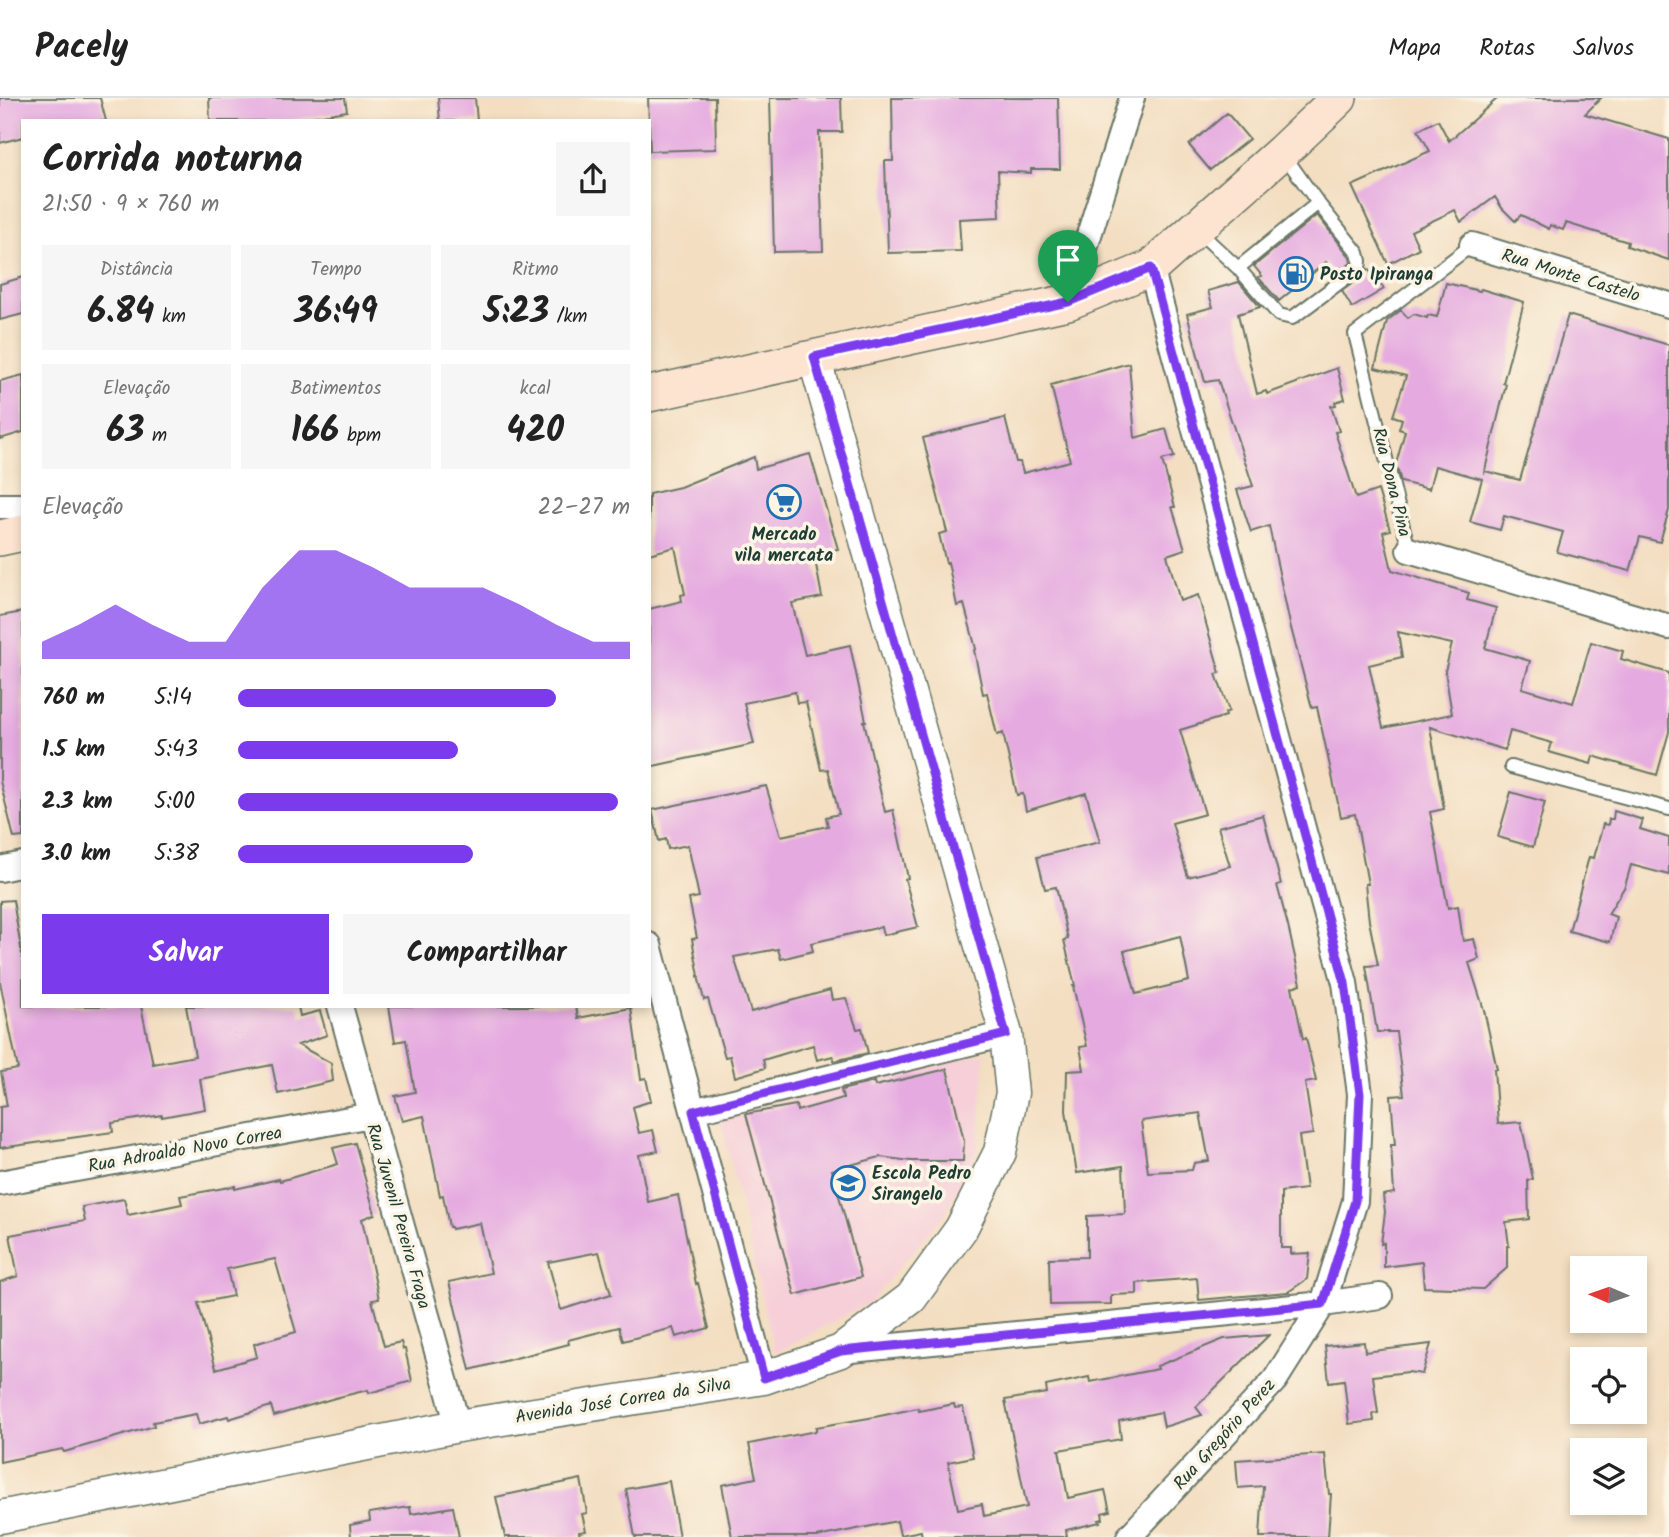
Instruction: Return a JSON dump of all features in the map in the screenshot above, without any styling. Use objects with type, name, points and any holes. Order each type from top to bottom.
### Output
[{"type":"main road","points":[[651,394],[1068,302],[1151,268],[1339,98]]},
{"type":"main road","points":[[0,538],[21,533]]},
{"type":"street","points":[[1068,302],[1132,98]]},
{"type":"street","name":"Rua Monte Castelo","points":[[1472,245],[1669,305]]},
{"type":"street","name":"Rua Gregório Perez","points":[[1129,1537],[1275,1380],[1323,1304],[1355,1201],[1360,1094],[1345,983],[1151,268]]},
{"type":"street","name":"Avenida José Correa da Silva","points":[[0,1517],[458,1426],[764,1378],[841,1351],[911,1298],[961,1229],[1000,1152],[1012,1093],[1006,1034],[814,357]]},
{"type":"street","points":[[0,506],[21,506]]},
{"type":"street","name":"Rua Dona Pina","points":[[1409,550],[1669,627]]},
{"type":"street","points":[[0,869],[21,864]]},
{"type":"street","points":[[651,953],[764,1378]]},
{"type":"street","name":"Rua Juvenil Pereira Fraga","points":[[341,1008],[458,1426]]},
{"type":"street","points":[[693,1111],[1006,1034]]},
{"type":"street","name":"Rua Adroaldo Novo Correa","points":[[0,1184],[371,1115]]},
{"type":"street","points":[[841,1351],[1323,1304],[1380,1296]]},
{"type":"lane","points":[[1196,228],[1238,268],[1279,315],[1286,318],[1292,318],[1359,268],[1358,253],[1282,152]]},
{"type":"lane","points":[[1238,268],[1318,203]]},
{"type":"lane","name":"Rua Dona Pina","points":[[1409,550],[1354,334],[1472,245]]},
{"type":"lane","points":[[1511,767],[1669,809]]},
{"type":"shaded area","name":"Escola Pedro Sirangelo","points":[[985,1053],[978,1150],[944,1215],[870,1302],[775,1353],[720,1117]]},
{"type":"building","points":[[0,98],[100,98],[105,119],[21,119],[21,138],[0,143]]},
{"type":"building","points":[[209,98],[345,98],[347,111],[298,119],[210,119]]},
{"type":"building","points":[[438,98],[475,98],[477,119],[440,119]]},
{"type":"building","points":[[648,98],[715,98],[716,149],[651,151],[651,119],[649,119]]},
{"type":"building","points":[[770,98],[841,98],[842,132],[819,132],[823,251],[774,252]]},
{"type":"building","points":[[892,98],[1058,98],[1060,169],[1031,169],[1031,173],[998,171],[1000,217],[959,219],[961,251],[888,253],[885,161],[893,161]]},
{"type":"building","points":[[1498,98],[1601,98],[1585,114],[1669,139],[1669,260],[1627,246],[1628,242],[1566,223],[1563,230],[1550,225],[1549,229],[1521,215],[1515,221],[1495,197],[1461,222],[1455,210],[1411,231],[1419,248],[1388,264],[1352,186],[1430,151],[1418,130],[1438,120],[1449,141]]},
{"type":"building","points":[[1227,113],[1249,139],[1210,170],[1189,145]]},
{"type":"building","points":[[1317,215],[1350,257],[1351,263],[1334,276],[1326,262],[1279,301],[1258,277],[1262,276],[1254,266]]},
{"type":"building","points":[[1368,269],[1384,289],[1352,308],[1342,291]]},
{"type":"building","points":[[21,278],[21,315],[0,320],[0,284]]},
{"type":"building","points":[[1239,282],[1260,307],[1238,314],[1257,394],[1266,391],[1267,394],[1337,368],[1345,399],[1331,406],[1339,431],[1335,432],[1356,498],[1378,490],[1390,530],[1383,532],[1392,570],[1469,593],[1467,600],[1496,608],[1485,648],[1530,661],[1522,688],[1573,703],[1591,642],[1623,651],[1621,659],[1669,673],[1669,732],[1657,775],[1593,756],[1591,764],[1549,752],[1552,743],[1510,731],[1505,750],[1430,727],[1444,809],[1430,812],[1448,908],[1458,906],[1463,941],[1474,939],[1479,959],[1469,963],[1484,1010],[1497,1069],[1494,1069],[1498,1124],[1521,1122],[1533,1179],[1528,1180],[1529,1219],[1506,1222],[1509,1246],[1507,1268],[1483,1289],[1424,1287],[1422,1262],[1384,1267],[1384,1243],[1381,1244],[1385,1212],[1383,1195],[1394,1193],[1391,1145],[1395,1145],[1391,1096],[1404,1095],[1396,1032],[1377,1032],[1366,966],[1378,965],[1369,921],[1365,884],[1368,884],[1355,814],[1341,817],[1317,707],[1312,708],[1290,624],[1269,526],[1251,532],[1237,490],[1253,486],[1218,380],[1205,382],[1187,314],[1213,307],[1208,291]],"holes":[[[1398,632],[1452,644],[1445,671],[1452,714],[1383,728],[1369,665],[1402,657]]]},
{"type":"building","points":[[1446,283],[1480,291],[1481,289],[1524,302],[1503,383],[1506,384],[1484,474],[1485,471],[1520,480],[1568,315],[1669,345],[1669,510],[1660,542],[1640,537],[1630,571],[1557,552],[1563,532],[1504,516],[1500,530],[1470,522],[1482,479],[1435,466],[1429,489],[1401,482],[1396,464],[1405,431],[1399,429],[1402,419],[1393,416],[1406,376],[1375,368],[1387,321],[1401,310],[1408,318],[1414,314],[1427,318],[1428,315],[1437,317]]},
{"type":"building","points":[[1129,363],[1135,438],[1166,429],[1174,457],[1162,460],[1185,549],[1167,555],[1180,601],[1198,595],[1220,673],[1216,674],[1229,711],[1225,713],[1226,716],[1180,730],[1205,814],[1172,823],[1188,877],[1230,866],[1218,827],[1263,815],[1281,884],[1277,885],[1301,984],[1292,987],[1303,1039],[1306,1038],[1316,1081],[1305,1083],[1313,1134],[1299,1136],[1306,1189],[1281,1192],[1281,1248],[1291,1248],[1291,1254],[1310,1253],[1307,1279],[1288,1292],[1199,1300],[1197,1278],[1137,1283],[1137,1294],[1111,1295],[1111,1304],[1050,1305],[1049,1258],[1087,1257],[1087,1216],[1125,1214],[1123,1166],[1077,1173],[1066,1111],[1067,1071],[1084,1070],[1080,1047],[1087,1046],[1064,940],[1068,939],[1056,887],[1045,889],[1037,857],[1100,842],[1086,793],[1026,811],[1023,794],[1017,795],[1003,733],[997,735],[987,693],[983,694],[974,650],[976,649],[964,604],[957,606],[939,534],[947,532],[923,438],[1005,418],[1016,462],[1020,462],[1023,473],[1070,461],[1051,385]],"holes":[[[1180,936],[1189,981],[1136,994],[1124,951]],[[1200,1113],[1209,1161],[1194,1163],[1192,1170],[1148,1172],[1141,1121]]]},
{"type":"building","points":[[21,376],[21,433],[0,439],[0,381]]},
{"type":"building","points":[[810,454],[838,549],[814,554],[822,597],[792,603],[805,655],[850,645],[885,812],[893,810],[908,878],[905,879],[918,927],[883,935],[881,927],[811,943],[813,951],[781,959],[778,949],[734,957],[751,1012],[830,990],[832,1000],[846,998],[857,1029],[862,1028],[868,1053],[834,1061],[833,1056],[817,1060],[813,1045],[763,1060],[765,1068],[735,1077],[730,1056],[725,1057],[708,999],[704,1000],[698,976],[692,939],[697,938],[689,899],[699,897],[688,845],[668,849],[666,839],[659,841],[652,810],[766,786],[781,836],[828,826],[826,817],[839,814],[828,769],[821,770],[806,702],[797,703],[795,692],[744,703],[754,744],[651,767],[651,609],[682,601],[681,595],[685,594],[675,547],[651,553],[651,494],[680,487],[754,457],[756,469]]},
{"type":"building","points":[[21,612],[21,837],[14,838],[0,781],[0,616]]},
{"type":"building","points":[[1511,792],[1545,802],[1533,847],[1498,837]]},
{"type":"building","points":[[1614,811],[1643,820],[1640,829],[1669,838],[1669,875],[1631,865],[1625,886],[1608,914],[1616,917],[1610,942],[1569,931],[1589,857],[1594,858],[1603,824],[1608,825],[1609,819],[1613,819]]},
{"type":"building","points":[[13,900],[21,949],[21,1008],[141,1008],[153,1064],[195,1056],[186,1008],[298,1008],[300,1016],[320,1011],[327,1035],[298,1045],[331,1063],[333,1081],[278,1094],[272,1065],[200,1079],[205,1109],[112,1123],[113,1132],[0,1148],[0,1107],[7,1106],[1,1072],[18,1069],[0,982],[0,901]]},
{"type":"building","points":[[389,1008],[576,1008],[578,1018],[631,1008],[641,1079],[646,1078],[651,1101],[633,1107],[639,1133],[653,1130],[658,1151],[639,1155],[648,1202],[678,1195],[696,1284],[698,1283],[709,1328],[676,1337],[673,1328],[623,1341],[619,1327],[568,1340],[569,1344],[470,1370],[449,1282],[491,1273],[480,1223],[452,1229],[449,1227],[424,1116],[402,1121],[395,1096],[415,1092],[406,1040],[395,1042]],"holes":[[[599,1252],[611,1294],[561,1310],[548,1262]]]},
{"type":"building","points":[[947,1069],[964,1141],[963,1161],[911,1161],[880,1157],[832,1170],[861,1277],[795,1295],[746,1114],[796,1105],[797,1111],[843,1098],[841,1090],[874,1082],[875,1086]]},
{"type":"building","points":[[355,1143],[375,1214],[362,1219],[379,1299],[372,1300],[384,1346],[401,1342],[412,1381],[369,1393],[368,1390],[335,1398],[274,1416],[271,1406],[229,1419],[228,1416],[199,1424],[196,1414],[153,1422],[154,1426],[64,1452],[62,1449],[0,1462],[0,1282],[18,1276],[10,1235],[85,1221],[82,1207],[124,1199],[128,1215],[182,1204],[180,1196],[235,1186],[235,1189],[279,1179],[280,1181],[338,1164],[333,1148]],"holes":[[[275,1259],[296,1332],[254,1344],[257,1357],[216,1369],[198,1303],[233,1296],[227,1269]]]},
{"type":"building","points":[[1269,1335],[1196,1407],[1202,1415],[1164,1427],[1161,1412],[1119,1421],[1121,1439],[1059,1450],[1068,1498],[1105,1490],[1110,1511],[1102,1513],[1103,1519],[1099,1520],[1100,1522],[1066,1530],[1067,1537],[922,1537],[921,1531],[900,1535],[897,1521],[817,1537],[732,1537],[722,1485],[756,1478],[749,1444],[816,1431],[816,1427],[954,1404],[955,1408],[963,1407],[973,1457],[948,1462],[958,1509],[982,1504],[984,1516],[1027,1507],[1005,1400],[1047,1393],[1046,1386],[1089,1377],[1090,1382],[1158,1369],[1157,1366],[1224,1339]]},
{"type":"building","points":[[1364,1342],[1365,1352],[1431,1344],[1422,1374],[1408,1372],[1373,1376],[1378,1413],[1373,1414],[1374,1421],[1349,1424],[1344,1380],[1329,1382],[1325,1346]]},
{"type":"building","points":[[1325,1454],[1331,1494],[1328,1537],[1260,1537],[1263,1486],[1238,1488],[1236,1460]]},
{"type":"building","points":[[581,1479],[587,1513],[582,1514],[586,1531],[579,1532],[580,1537],[505,1537],[496,1497]]},
{"type":"building","points":[[669,1481],[679,1537],[635,1537],[626,1489]]},
{"type":"building","points":[[410,1507],[411,1514],[453,1507],[459,1537],[351,1537],[350,1525],[370,1521],[369,1513]]},
{"type":"place","name":"Posto Ipiranga","points":[[1296,274]]},
{"type":"place","name":"Mercado vila mercata","points":[[784,502]]},
{"type":"place","name":"Escola Pedro Sirangelo","points":[[848,1183]]},
{"type":"route","points":[[1151,268],[1345,983],[1360,1094],[1355,1201],[1323,1304],[841,1351],[764,1378],[693,1111],[1006,1034],[814,357],[1068,302],[1151,268]]}]
